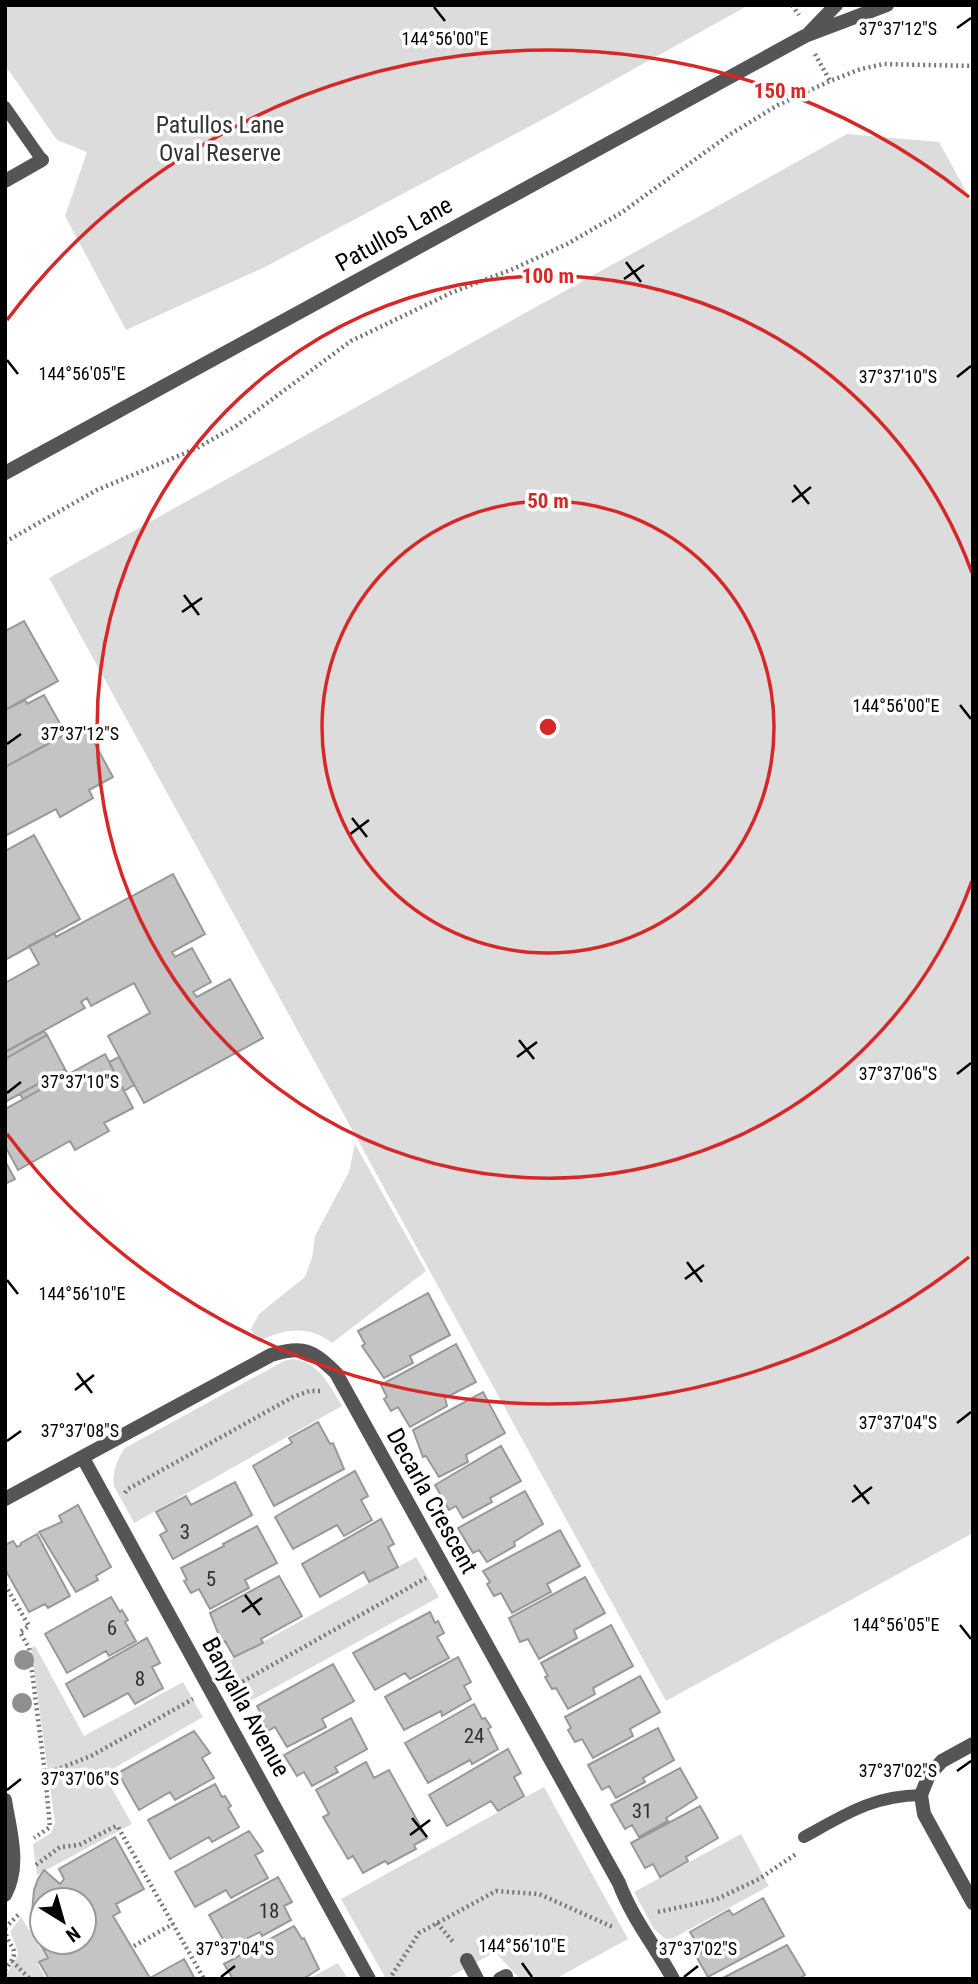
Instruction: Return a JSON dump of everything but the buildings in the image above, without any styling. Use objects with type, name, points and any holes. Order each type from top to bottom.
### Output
[{"type":"street","name":"Patullos Lane","points":[[805,36],[836,5]]},
{"type":"street","name":"Patullos Lane","points":[[5,473],[805,36],[887,5]]},
{"type":"street","points":[[5,181],[43,160]]},
{"type":"street","name":"Decarla Crescent","points":[[5,1499],[271,1355],[292,1349],[318,1355],[336,1373],[619,1883],[626,1904],[658,1950],[673,1979]]},
{"type":"street","name":"Banyalla Avenue","points":[[83,1458],[369,1979]]},
{"type":"street","points":[[973,1744],[942,1761],[929,1775],[921,1795],[924,1814],[973,1903]]},
{"type":"street","points":[[5,1800],[14,1863],[13,1876],[5,1895]]},
{"type":"street","points":[[467,1960],[477,1979]]},
{"type":"lane","points":[[5,107],[43,160]]},
{"type":"lane","points":[[804,1837],[865,1804],[895,1796],[921,1795]]},
{"type":"path","points":[[792,5],[799,15]]},
{"type":"path","points":[[814,52],[830,80]]},
{"type":"path","points":[[5,542],[97,491],[197,448],[236,426],[351,341],[453,292],[567,244],[621,213],[739,129],[778,105],[830,80],[884,64],[973,66]]},
{"type":"path","points":[[124,1499],[128,1489],[293,1397],[309,1391],[330,1395]]},
{"type":"path","points":[[226,1690],[430,1576]]},
{"type":"path","points":[[5,1585],[29,1626],[20,1632],[29,1648],[46,1774],[50,1827],[29,1842]]},
{"type":"path","points":[[46,1774],[91,1756],[197,1697]]},
{"type":"path","points":[[31,1856],[33,1871],[60,1847],[79,1845],[118,1827],[204,1979]]},
{"type":"path","points":[[649,1916],[662,1910],[717,1899],[759,1879],[796,1854],[804,1837]]},
{"type":"path","points":[[389,1979],[419,1933],[496,1891],[539,1894],[618,1930],[625,1927]]},
{"type":"path","points":[[134,1947],[173,1924]]},
{"type":"path","points":[[5,1929],[15,1952],[5,1970]]},
{"type":"path","points":[[12,1961],[30,1979]]},
{"type":"green space","name":"Patullos Lane Oval Reserve","points":[[5,5],[749,5],[551,115],[265,267],[126,330],[65,216],[87,152],[57,140],[5,65]]},
{"type":"green space","points":[[847,134],[939,142],[973,204],[973,1533],[666,1701],[49,578]]},
{"type":"green space","points":[[355,1144],[426,1271],[332,1343],[314,1333],[295,1330],[258,1342],[251,1329],[259,1314],[305,1277],[312,1258],[315,1236],[349,1172]]},
{"type":"green space","points":[[292,1359],[302,1361],[317,1370],[342,1406],[134,1523],[114,1486],[116,1466],[125,1448]]},
{"type":"green space","points":[[416,1557],[439,1597],[236,1709],[214,1669]]},
{"type":"green space","points":[[35,1646],[84,1736],[183,1682],[203,1717],[104,1774],[132,1824],[37,1875],[33,1844],[51,1833],[55,1823],[31,1648]]},
{"type":"green space","points":[[544,1787],[628,1939],[555,1979],[520,1979],[495,1952],[446,1979],[386,1979],[341,1899]]},
{"type":"green space","points":[[741,1834],[769,1886],[668,1941],[654,1929],[634,1892]]},
{"type":"green space","points":[[21,1917],[28,1928],[28,1956],[46,1957],[38,1964],[46,1979],[5,1979],[17,1957],[17,1949],[10,1932]]},
{"type":"green space","points":[[338,1963],[348,1979],[308,1979]]}]
